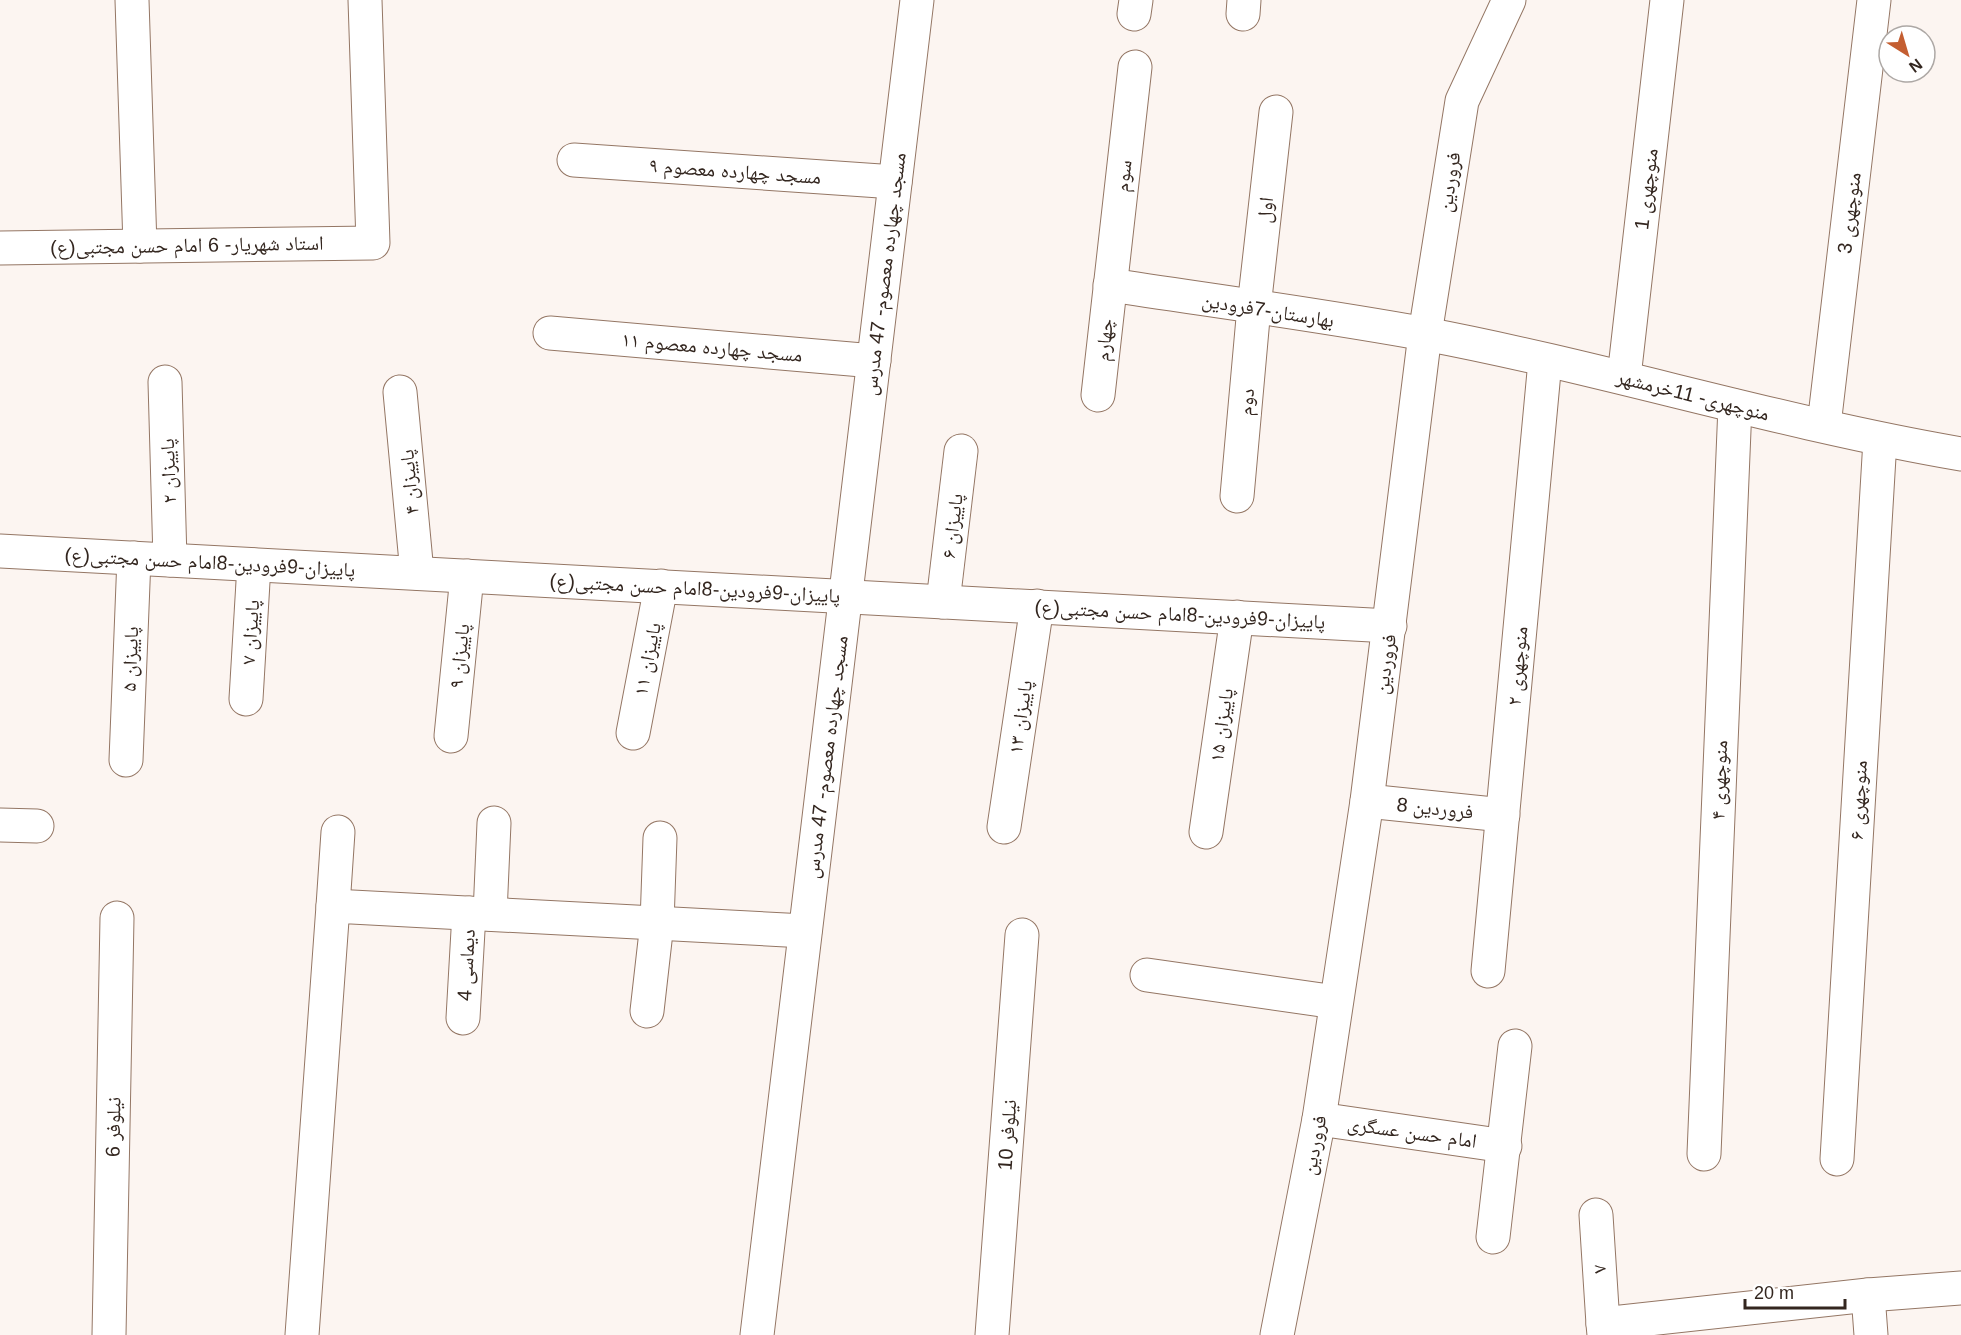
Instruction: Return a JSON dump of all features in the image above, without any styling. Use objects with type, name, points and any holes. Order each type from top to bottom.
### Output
[{"type":"street","points":[[132,0],[141,246]]},
{"type":"street","name":"استاد شهریار- 6 امام حسن مجتبی(ع)","points":[[0,248],[374,243],[364,0]]},
{"type":"street","name":"مسجد چهارده معصوم- 47 مدرس","points":[[757,1335],[917,0]]},
{"type":"street","name":"فروردین","points":[[1277,1335],[1319,1119],[1367,801],[1425,334],[1462,101],[1509,0]]},
{"type":"street","name":"منوچهری 1","points":[[1624,377],[1668,0]]},
{"type":"street","name":"منوچهری 3","points":[[1824,425],[1874,0]]},
{"type":"street","name":"سوم","points":[[1110,285],[1135,67]]},
{"type":"street","name":"اول","points":[[1254,308],[1276,112]]},
{"type":"street","name":"مسجد چهارده معصوم ۹","points":[[574,160],[895,182]]},
{"type":"street","name":"بهارستان-7فرودین","points":[[1110,285],[1425,334]]},
{"type":"street","name":"چهارم","points":[[1098,395],[1110,285]]},
{"type":"street","name":"دوم","points":[[1237,496],[1254,308]]},
{"type":"street","name":"مسجد چهارده معصوم ۱۱","points":[[550,333],[874,361]]},
{"type":"street","name":"منوچهری- 11خرمشهر","points":[[1425,334],[1624,377],[1734,406],[1824,425],[1880,440],[1961,454]]},
{"type":"street","name":"منوچهری ۲","points":[[1488,971],[1545,361]]},
{"type":"street","name":"پاییزان ۲","points":[[165,382],[170,560]]},
{"type":"street","name":"پاییزان ۴","points":[[400,392],[417,573]]},
{"type":"street","name":"منوچهری ۴","points":[[1704,1154],[1734,406]]},
{"type":"street","name":"منوچهری ۶","points":[[1836,1160],[1880,440]]},
{"type":"street","name":"پاییزان ۶","points":[[943,602],[960,451]]},
{"type":"street","name":"پاییزان-9فرودین-8امام حسن مجتبی(ع)","points":[[0,551],[1390,626]]},
{"type":"street","name":"پاییزان ۵","points":[[126,760],[134,558]]},
{"type":"street","name":"پاییزان ۷","points":[[246,699],[255,565]]},
{"type":"street","name":"پاییزان ۹","points":[[451,736],[467,576]]},
{"type":"street","name":"پاییزان ۱۱","points":[[633,733],[661,586]]},
{"type":"street","name":"پاییزان ۱۳","points":[[1004,827],[1036,606]]},
{"type":"street","name":"پاییزان ۱۵","points":[[1206,832],[1237,617]]},
{"type":"street","name":"8 فروردین","points":[[1367,801],[1503,815]]},
{"type":"street","name":"دیماسی 4","points":[[463,1018],[494,823]]},
{"type":"street","points":[[0,825],[37,826]]},
{"type":"street","points":[[302,1335],[338,832]]},
{"type":"street","points":[[646,1011],[657,923],[660,838]]},
{"type":"street","points":[[333,906],[805,931]]},
{"type":"street","name":"نیلوفر 6","points":[[109,1335],[117,918]]},
{"type":"street","name":"نیلوفر 10","points":[[992,1335],[1022,935]]},
{"type":"street","points":[[1147,975],[1336,1002]]},
{"type":"street","points":[[1493,1237],[1515,1046]]},
{"type":"street","name":"امام حسن عسگری","points":[[1319,1119],[1505,1146]]},
{"type":"street","name":"۷","points":[[1596,1215],[1603,1329]]},
{"type":"street","points":[[1603,1329],[1868,1295],[1961,1287]]},
{"type":"street","points":[[1868,1295],[1871,1335]]}]
